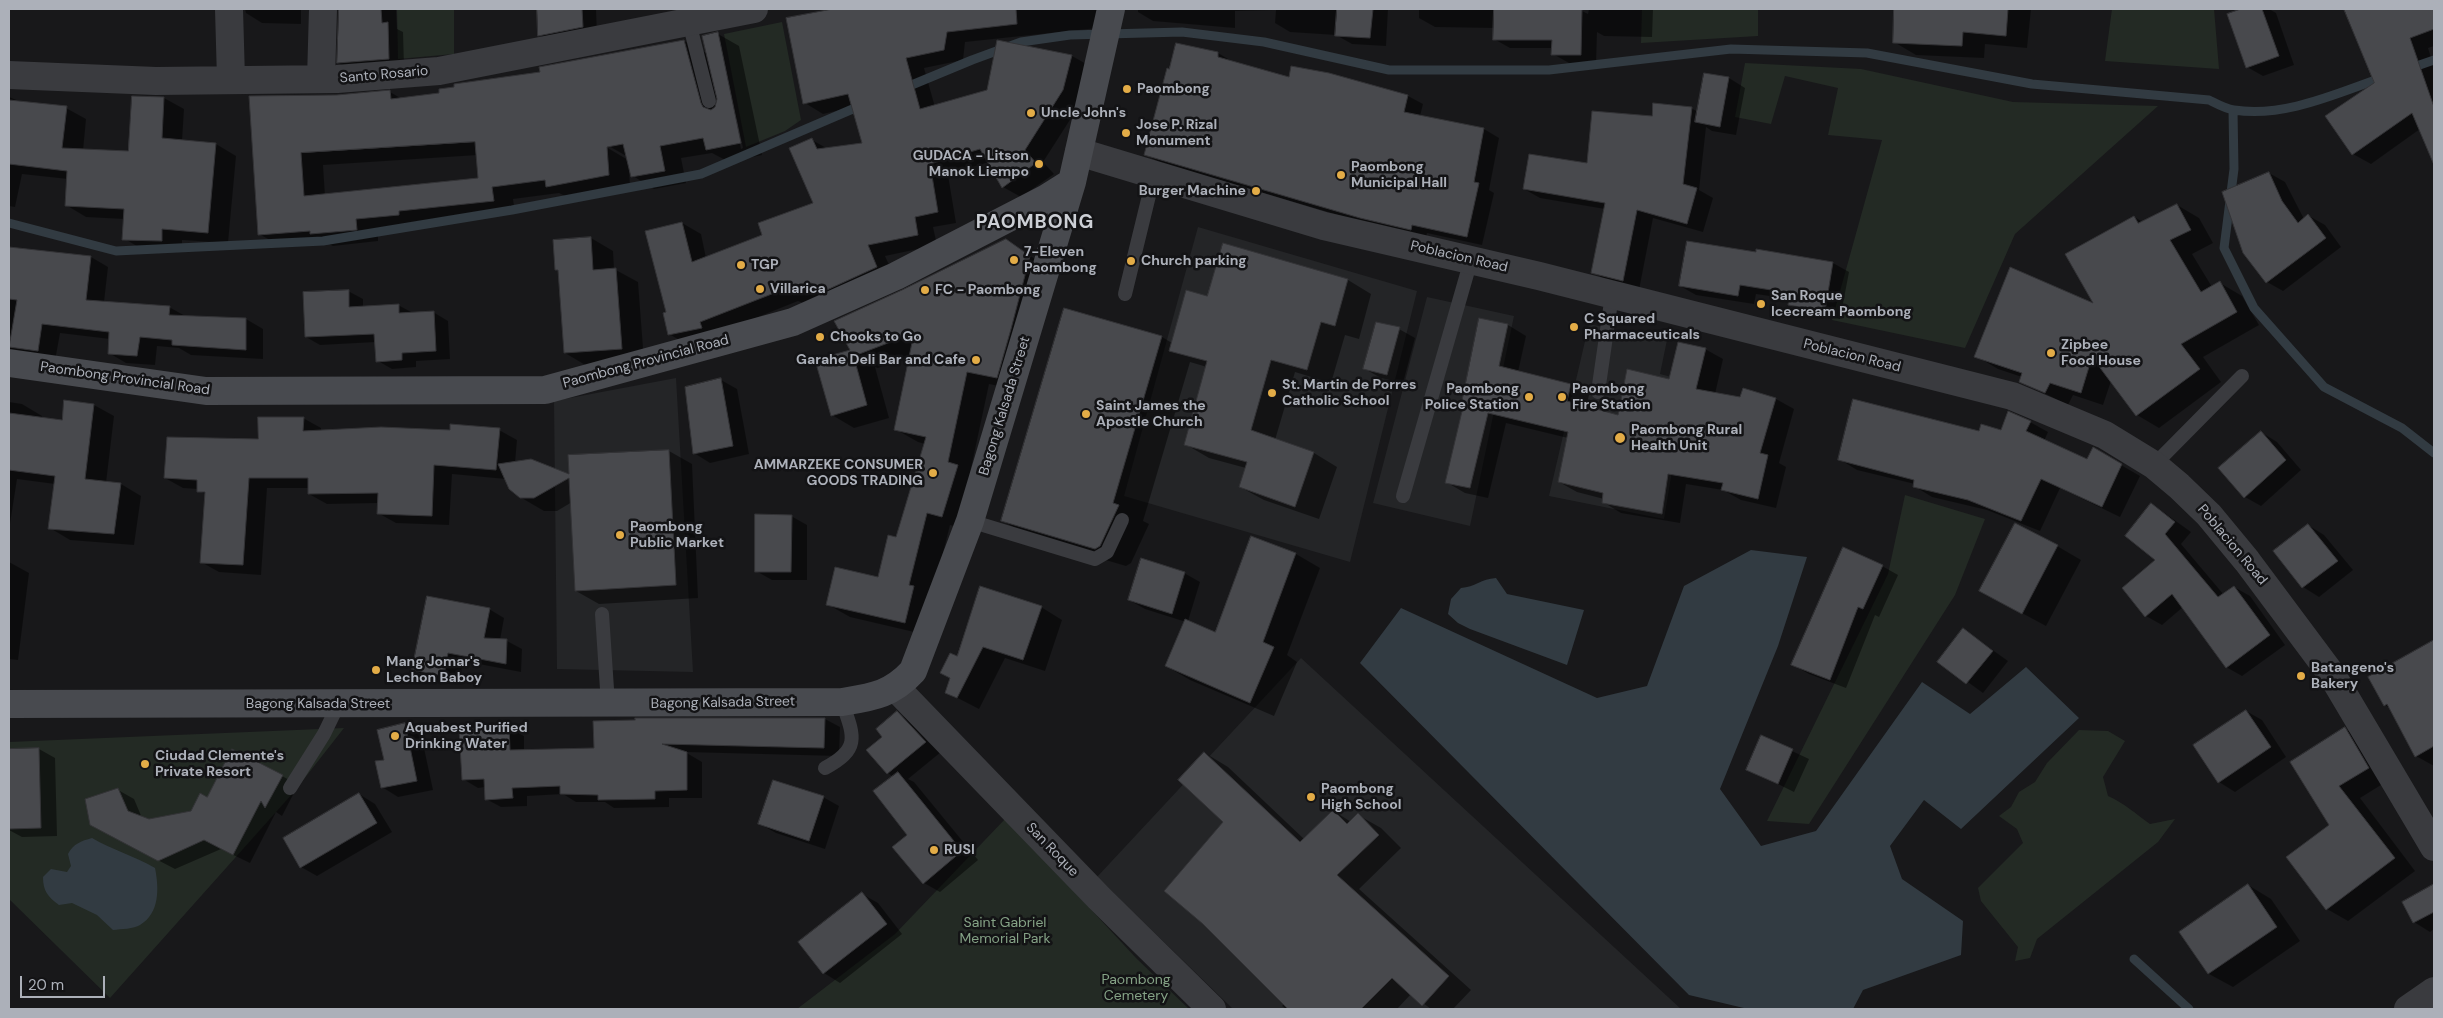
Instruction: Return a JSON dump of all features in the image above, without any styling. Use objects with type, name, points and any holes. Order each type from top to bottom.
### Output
[{"type":"main road","points":[[1072,182],[1111,9]]},
{"type":"main road","name":"Paombong Provincial Road","points":[[9,362],[206,391],[545,390],[793,322],[896,276],[1072,182]]},
{"type":"main road","name":"Bagong Kalsada Street","points":[[9,704],[842,702],[881,695],[895,687],[913,671],[970,521],[1072,182]]},
{"type":"street","points":[[229,9],[231,79]]},
{"type":"street","points":[[321,80],[323,9]]},
{"type":"street","name":"Santo Rosario","points":[[9,75],[156,81],[231,79],[321,80],[439,71],[754,9]]},
{"type":"street","name":"Poblacion Road","points":[[1079,152],[1324,226],[1471,260],[2012,396],[2105,435],[2154,465],[2209,515],[2289,615],[2332,675],[2434,847]]},
{"type":"street","name":"San Roque","points":[[895,687],[1099,898],[1212,1009]]},
{"type":"street","points":[[2408,1009],[2434,991]]},
{"type":"lane","points":[[689,22],[709,101]]},
{"type":"lane","points":[[1125,294],[1154,175]]},
{"type":"lane","points":[[1403,496],[1471,260]]},
{"type":"lane","points":[[1598,392],[1612,295]]},
{"type":"lane","points":[[2154,465],[2242,376]]},
{"type":"lane","points":[[970,521],[1095,559],[1107,552],[1122,520]]},
{"type":"lane","points":[[602,614],[608,704]]},
{"type":"lane","points":[[825,768],[840,760],[849,752],[853,741],[842,702]]},
{"type":"lane","points":[[290,788],[324,734],[339,704]]},
{"type":"shaded area","name":"St. Martin de Porres Catholic School","points":[[1198,227],[1417,291],[1350,562],[1124,496]]},
{"type":"shaded area","points":[[1427,297],[1514,316],[1470,526],[1373,503]]},
{"type":"shaded area","name":"Paombong Rural Health Unit","points":[[1589,324],[1667,340],[1660,374],[1687,381],[1664,519],[1549,496]]},
{"type":"shaded area","name":"Paombong Public Market","points":[[676,378],[693,672],[557,669],[554,401]]},
{"type":"shaded area","points":[[1751,550],[1807,557],[1778,646],[1720,789],[1761,846],[1816,831],[1922,682],[1970,714],[2026,667],[2079,718],[1961,829],[1924,800],[1890,846],[1902,879],[1963,921],[1961,955],[1863,990],[1853,1009],[1748,1009],[1689,995],[1360,663],[1401,608],[1597,698],[1647,686],[1684,586]]},
{"type":"shaded area","points":[[1496,578],[1507,594],[1584,610],[1567,665],[1470,629],[1458,623],[1448,614],[1451,599],[1461,588]]},
{"type":"shaded area","name":"Paombong High School","points":[[1301,658],[1681,1009],[1233,1009],[1097,877]]},
{"type":"shaded area","points":[[92,838],[155,868],[157,892],[155,907],[147,920],[140,925],[113,930],[97,915],[72,903],[59,905],[47,893],[43,877],[51,869],[67,872],[71,866],[68,854],[72,848],[84,840]]},
{"type":"green space","points":[[397,9],[454,9],[454,54],[398,59]]},
{"type":"green space","points":[[1642,9],[1758,9],[1758,36],[1641,43]]},
{"type":"green space","points":[[2112,9],[2214,9],[2219,69],[2105,61]]},
{"type":"green space","points":[[782,22],[801,120],[785,131],[746,147],[724,34]]},
{"type":"green space","points":[[1745,63],[1861,69],[2013,102],[2158,106],[2015,234],[1965,348],[1832,320],[1882,140],[1828,135],[1838,88],[1785,76],[1771,124],[1735,117]]},
{"type":"green space","points":[[1905,495],[1985,519],[1955,595],[1809,824],[1767,821],[1888,574]]},
{"type":"green space","points":[[344,728],[293,793],[110,998],[9,899],[9,742]]},
{"type":"green space","points":[[2079,730],[2108,731],[2125,741],[2103,777],[2108,796],[2125,805],[2150,824],[2175,819],[2158,842],[2037,939],[2030,958],[2015,961],[2018,947],[1981,901],[1978,888],[2023,843],[2017,829],[1999,816],[2011,807],[2019,792],[2035,782],[2047,763]]},
{"type":"green space","name":"Saint Gabriel Memorial Park","points":[[1006,818],[1136,958],[1189,1009],[797,1009],[895,934]]},
{"type":"building","points":[[339,9],[381,9],[382,23],[388,22],[389,59],[337,63]]},
{"type":"building","points":[[537,9],[582,9],[583,27],[538,36]]},
{"type":"building","points":[[833,9],[1016,9],[1017,24],[947,32],[944,50],[906,58],[920,109],[987,90],[997,40],[1072,55],[1063,90],[1025,150],[1036,163],[1002,188],[980,149],[930,164],[938,212],[915,217],[918,235],[868,245],[877,267],[818,294],[812,283],[783,293],[782,290],[700,322],[702,328],[668,335],[663,313],[666,312],[645,231],[682,222],[692,262],[762,235],[758,223],[813,203],[789,148],[812,138],[817,149],[862,143],[848,94],[803,104],[786,18]]},
{"type":"building","points":[[1337,9],[1373,9],[1370,38],[1335,36]]},
{"type":"building","points":[[1494,9],[1582,9],[1581,55],[1551,55],[1552,40],[1493,40]]},
{"type":"building","points":[[1894,9],[2008,9],[2006,36],[1963,32],[1962,46],[1893,43]]},
{"type":"building","points":[[2241,9],[2262,9],[2279,56],[2246,68],[2227,14]]},
{"type":"building","points":[[2344,9],[2434,9],[2434,29],[2410,38],[2434,107],[2434,165],[2412,113],[2352,155],[2325,116],[2374,83]]},
{"type":"building","points":[[718,32],[741,143],[706,150],[703,138],[660,146],[665,171],[631,177],[623,144],[607,147],[609,175],[546,187],[545,180],[492,187],[494,201],[399,211],[399,215],[356,219],[357,230],[310,234],[310,231],[258,235],[249,96],[337,95],[390,90],[391,99],[439,93],[439,89],[454,87],[454,84],[540,72],[539,67],[684,40],[701,103],[703,107],[711,110],[715,107],[717,99],[702,36]],"holes":[[[475,142],[478,178],[304,196],[301,153]]]},
{"type":"building","points":[[1176,43],[1218,52],[1218,57],[1289,77],[1291,66],[1329,73],[1408,95],[1404,112],[1484,128],[1474,182],[1479,183],[1467,237],[1412,225],[1411,230],[1360,218],[1144,155],[1167,68],[1169,69]]},
{"type":"building","points":[[1704,73],[1729,77],[1720,127],[1695,122]]},
{"type":"building","points":[[132,96],[164,97],[162,138],[216,143],[208,233],[162,229],[162,241],[122,240],[124,209],[65,206],[67,171],[9,164],[9,100],[67,106],[62,148],[128,151]]},
{"type":"building","points":[[1653,103],[1692,107],[1683,184],[1697,188],[1687,224],[1637,210],[1623,281],[1591,273],[1605,203],[1523,189],[1529,154],[1587,163],[1592,111],[1652,116]]},
{"type":"building","points":[[2269,172],[2282,201],[2298,223],[2308,214],[2326,238],[2266,283],[2243,253],[2222,192]]},
{"type":"building","points":[[2177,204],[2191,230],[2170,240],[2201,292],[2220,281],[2237,312],[2181,344],[2200,369],[2136,416],[2092,357],[2081,393],[2050,383],[2045,393],[2019,382],[2022,373],[1974,357],[2010,267],[2093,303],[2065,254],[2134,216],[2138,223]]},
{"type":"building","points":[[591,237],[593,270],[616,268],[622,349],[564,353],[558,270],[555,270],[553,240]]},
{"type":"building","points":[[1006,239],[1030,256],[1011,329],[997,378],[967,372],[948,462],[958,465],[942,517],[927,513],[909,585],[914,586],[905,623],[826,605],[835,567],[878,577],[888,535],[896,537],[926,437],[894,430],[914,333],[854,356],[853,354],[867,405],[831,416],[815,360],[850,350],[834,321]]},
{"type":"building","points":[[1687,241],[1756,252],[1756,249],[1833,262],[1825,311],[1788,305],[1790,293],[1740,285],[1738,296],[1679,286]]},
{"type":"building","points":[[1223,243],[1348,279],[1335,326],[1321,322],[1307,370],[1271,360],[1251,430],[1314,452],[1295,507],[1239,487],[1247,462],[1184,445],[1207,361],[1169,351],[1186,290],[1207,296]]},
{"type":"building","points":[[9,247],[91,256],[86,300],[170,306],[169,315],[246,318],[246,350],[172,345],[172,340],[140,337],[137,356],[108,354],[109,332],[42,324],[38,351],[9,347],[17,300],[9,299]]},
{"type":"building","points":[[349,290],[349,307],[399,304],[399,313],[434,311],[436,351],[402,353],[402,360],[376,362],[374,334],[305,337],[303,292]]},
{"type":"building","name":"Saint James the Apostle Church","points":[[1064,308],[1162,336],[1113,503],[1119,505],[1100,546],[1095,549],[1001,521]]},
{"type":"building","points":[[1479,318],[1508,324],[1499,366],[1571,384],[1567,401],[1618,415],[1627,369],[1669,379],[1678,342],[1706,348],[1696,389],[1740,397],[1743,388],[1776,398],[1760,453],[1768,455],[1758,499],[1721,490],[1723,483],[1668,474],[1662,514],[1602,503],[1603,493],[1558,482],[1568,432],[1488,413],[1470,488],[1445,483],[1463,407],[1461,407]]},
{"type":"building","points":[[1376,322],[1400,327],[1387,375],[1363,369]]},
{"type":"building","points":[[721,378],[733,446],[693,454],[685,387]]},
{"type":"building","points":[[1853,399],[1979,431],[1981,424],[2001,430],[2008,411],[2031,421],[2026,431],[2087,459],[2093,447],[2122,464],[2102,507],[2041,479],[2021,521],[1968,500],[1913,487],[1914,480],[1838,460]]},
{"type":"building","points":[[64,400],[94,404],[85,479],[121,483],[114,534],[48,529],[55,476],[9,470],[9,413],[62,420]]},
{"type":"building","points":[[258,417],[304,417],[303,431],[381,427],[450,430],[450,424],[500,428],[496,470],[434,465],[432,516],[377,514],[378,493],[308,494],[308,478],[249,478],[243,565],[200,563],[205,492],[197,492],[197,480],[164,478],[167,437],[258,439]]},
{"type":"building","points":[[2261,431],[2286,460],[2244,498],[2218,468]]},
{"type":"building","points":[[669,450],[676,585],[575,591],[569,478],[534,498],[520,498],[509,489],[498,464],[531,459],[569,474],[568,455]]},
{"type":"building","points":[[2151,503],[2175,522],[2165,534],[2218,597],[2234,586],[2270,635],[2226,668],[2172,594],[2145,617],[2122,588],[2155,560],[2125,536]]},
{"type":"building","points":[[755,514],[792,515],[791,572],[755,572]]},
{"type":"building","points":[[2015,523],[2058,545],[2022,614],[1979,591]]},
{"type":"building","points":[[2308,524],[2338,561],[2302,588],[2273,551]]},
{"type":"building","points":[[1251,536],[1296,553],[1263,642],[1274,647],[1250,703],[1165,666],[1185,619],[1215,632]]},
{"type":"building","points":[[1843,547],[1883,565],[1863,609],[1858,607],[1830,680],[1791,665]]},
{"type":"building","points":[[1141,558],[1185,572],[1172,614],[1128,600]]},
{"type":"building","points":[[980,586],[1042,606],[1023,660],[983,647],[957,698],[945,693],[950,678],[940,673],[950,653],[957,656]]},
{"type":"building","points":[[427,596],[490,608],[484,638],[507,639],[506,664],[448,653],[444,676],[412,670]]},
{"type":"building","points":[[1963,628],[1993,651],[1966,684],[1937,662]]},
{"type":"building","points":[[2434,640],[2434,746],[2415,757],[2387,704],[2384,706],[2368,677]]},
{"type":"building","points":[[2246,710],[2271,747],[2218,783],[2193,745]]},
{"type":"building","points":[[897,711],[926,742],[887,774],[866,750],[882,737],[876,729]]},
{"type":"building","points":[[635,718],[825,718],[824,748],[662,744],[687,752],[687,790],[655,791],[655,799],[598,800],[598,795],[560,794],[560,786],[512,788],[513,798],[485,800],[484,779],[462,780],[459,729],[509,726],[510,750],[594,748],[593,721],[635,720]]},
{"type":"building","points":[[405,723],[417,781],[381,788],[375,761],[384,760],[377,730]]},
{"type":"building","points":[[2345,727],[2369,768],[2339,786],[2395,858],[2326,910],[2286,857],[2329,825],[2290,762]]},
{"type":"building","points":[[1761,735],[1793,749],[1778,784],[1746,770]]},
{"type":"building","points":[[39,748],[41,828],[9,829],[9,749]]},
{"type":"building","points":[[232,749],[283,775],[265,808],[261,801],[233,855],[204,840],[158,861],[90,825],[85,799],[118,788],[128,811],[149,819],[191,811],[200,793],[207,797]]},
{"type":"building","points":[[1204,752],[1300,842],[1333,810],[1347,824],[1358,813],[1379,835],[1337,875],[1449,976],[1422,1006],[1392,978],[1361,1009],[1288,1009],[1203,924],[1164,891],[1223,822],[1178,780]]},
{"type":"building","points":[[898,772],[962,851],[923,884],[892,847],[907,835],[873,791]]},
{"type":"building","points":[[773,780],[824,796],[809,841],[758,824]]},
{"type":"building","points":[[359,793],[377,823],[300,868],[283,838]]},
{"type":"building","points":[[2248,884],[2277,927],[2208,974],[2179,932]]},
{"type":"building","points":[[2434,884],[2434,912],[2413,923],[2402,902]]},
{"type":"building","points":[[862,892],[887,924],[823,974],[798,942]]},
{"type":"waterway","points":[[902,89],[1021,42],[1070,35],[1182,32],[1264,42],[1389,70],[1549,70],[1731,49],[1867,53],[2032,84],[2209,100],[2231,109],[2253,112],[2310,103],[2384,77]]},
{"type":"waterway","points":[[2408,69],[2434,60]]},
{"type":"waterway","points":[[9,223],[116,251],[323,241],[512,210],[701,174],[862,105]]},
{"type":"waterway","points":[[2233,110],[2234,169],[2224,248],[2254,308],[2324,387],[2402,428],[2434,453]]},
{"type":"waterway","points":[[2134,959],[2189,1009]]},
{"type":"place","name":"Paombong","points":[[1127,89]]},
{"type":"place","name":"Uncle John's","points":[[1031,113]]},
{"type":"place","name":"Jose P. Rizal Monument","points":[[1126,133]]},
{"type":"place","name":"GUDACA - Litson Manok Liempo","points":[[1039,164]]},
{"type":"place","name":"Paombong Municipal Hall","points":[[1341,175]]},
{"type":"place","name":"Burger Machine","points":[[1256,191]]},
{"type":"place","name":"7-Eleven Paombong","points":[[1014,260]]},
{"type":"place","name":"Church parking","points":[[1131,261]]},
{"type":"place","name":"TGP","points":[[741,265]]},
{"type":"place","name":"Villarica","points":[[760,289]]},
{"type":"place","name":"FC - Paombong","points":[[925,290]]},
{"type":"place","name":"San Roque Icecream Paombong","points":[[1761,304]]},
{"type":"place","name":"C Squared Pharmaceuticals","points":[[1574,327]]},
{"type":"place","name":"Chooks to Go","points":[[820,337]]},
{"type":"place","name":"Zipbee Food House","points":[[2051,353]]},
{"type":"place","name":"Garahe Deli Bar and Cafe","points":[[976,360]]},
{"type":"place","name":"St. Martin de Porres Catholic School","points":[[1272,393]]},
{"type":"place","name":"Paombong Police Station","points":[[1529,397]]},
{"type":"place","name":"Paombong Fire Station","points":[[1562,397]]},
{"type":"place","name":"Saint James the Apostle Church","points":[[1086,414]]},
{"type":"place","name":"Paombong Rural Health Unit","points":[[1620,438]]},
{"type":"place","name":"AMMARZEKE CONSUMER GOODS TRADING","points":[[933,473]]},
{"type":"place","name":"Paombong Public Market","points":[[620,535]]},
{"type":"place","name":"Mang Jomar's Lechon Baboy","points":[[376,670]]},
{"type":"place","name":"Batangeno's Bakery","points":[[2301,676]]},
{"type":"place","name":"Aquabest Purified Drinking Water","points":[[395,736]]},
{"type":"place","name":"Ciudad Clemente's Private Resort","points":[[145,764]]},
{"type":"place","name":"Paombong High School","points":[[1311,797]]},
{"type":"place","name":"RUSI","points":[[934,850]]},
{"type":"district","name":"PAOMBONG","points":[[1035,223]]},
{"type":"park label","name":"Paombong Cemetery","points":[[1136,988]]}]
